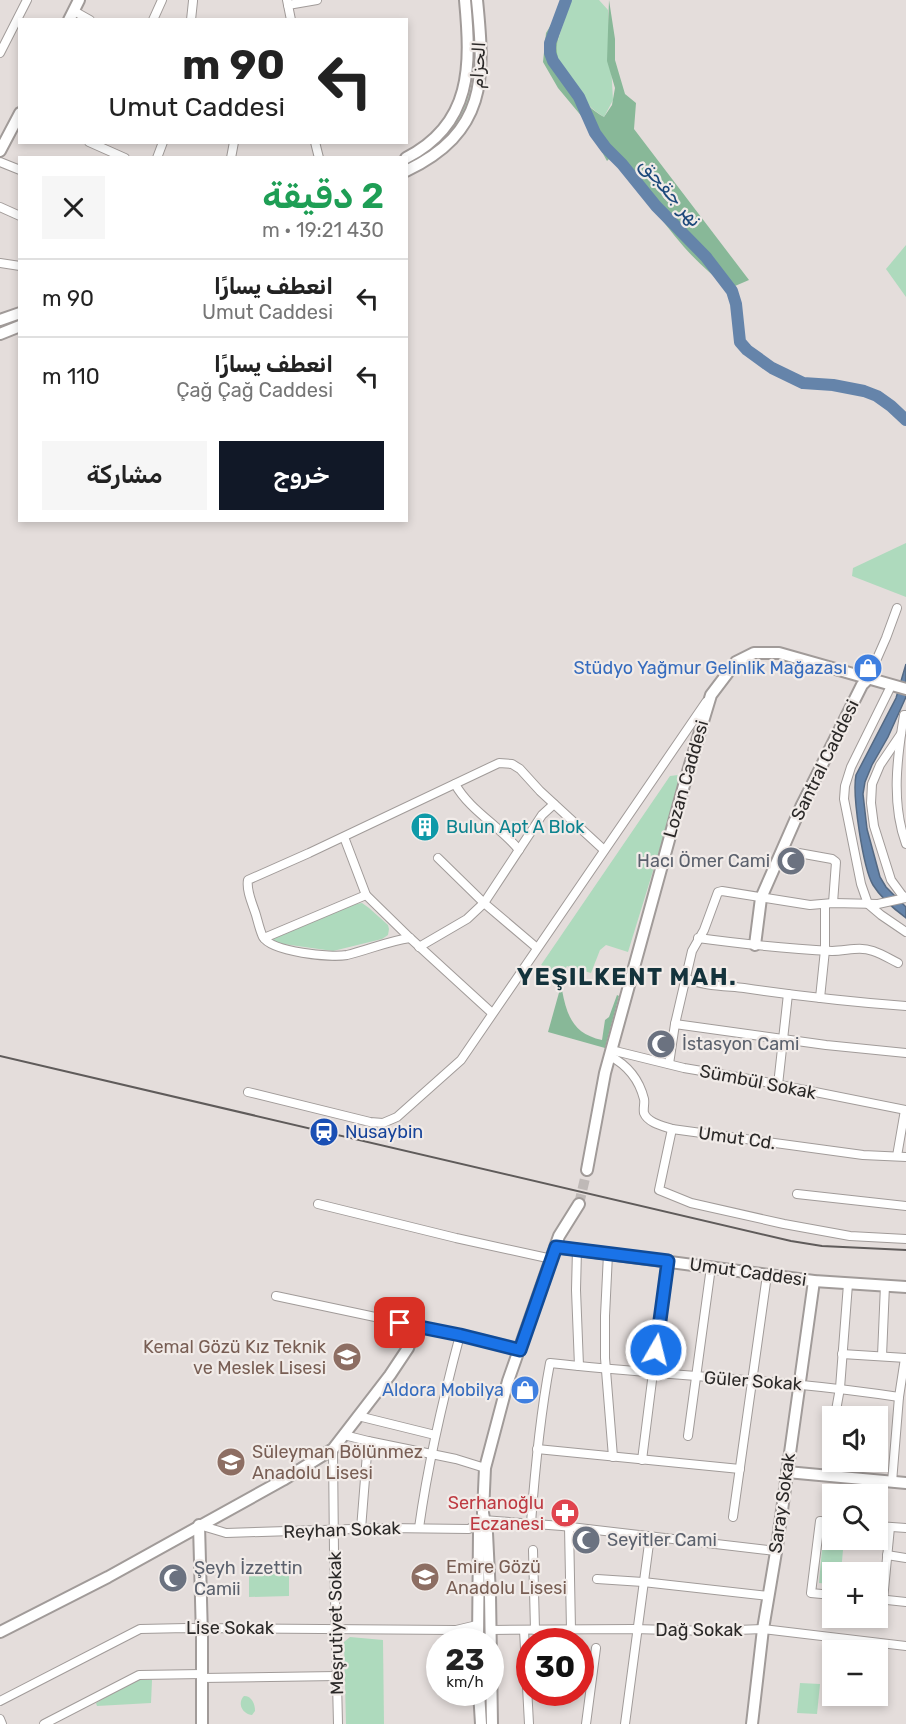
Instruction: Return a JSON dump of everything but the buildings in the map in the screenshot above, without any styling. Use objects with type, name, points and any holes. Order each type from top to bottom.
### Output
[{"type":"street","points":[[1,50],[27,0]]},
{"type":"street","points":[[71,15],[80,0]]},
{"type":"street","points":[[154,18],[162,0]]},
{"type":"street","points":[[291,18],[288,2],[315,0]]},
{"type":"street","name":"الحزام","points":[[408,157],[435,140],[448,125],[461,99],[466,84],[469,53],[465,0]]},
{"type":"street","name":"الحزام","points":[[408,170],[432,158],[442,150],[457,134],[470,114],[478,93],[481,71],[482,50],[477,0]]},
{"type":"street","points":[[191,18],[193,1]]},
{"type":"street","points":[[0,151],[18,115]]},
{"type":"street","points":[[94,144],[120,156]]},
{"type":"street","points":[[0,162],[18,169]]},
{"type":"street","points":[[0,207],[18,215]]},
{"type":"street","points":[[0,263],[18,266]]},
{"type":"street","points":[[0,320],[18,314]]},
{"type":"street","points":[[0,334],[18,327]]},
{"type":"street","points":[[868,679],[897,608]]},
{"type":"street","name":"Lozan Caddesi","points":[[586,1170],[605,1073],[686,778],[711,696],[736,662],[754,653],[779,653],[898,688]]},
{"type":"street","name":"Santral Caddesi","points":[[755,945],[761,898],[821,764],[862,685],[868,679]]},
{"type":"street","points":[[898,688],[851,767],[845,786],[844,800],[861,884],[868,904],[906,932]]},
{"type":"street","points":[[248,1092],[370,1122],[383,1123],[397,1117],[461,1060],[711,696]]},
{"type":"street","points":[[906,715],[904,715],[897,756],[897,800],[901,832],[906,844]]},
{"type":"street","points":[[901,734],[876,774],[872,784],[871,803],[874,825],[891,880],[906,898]]},
{"type":"street","points":[[410,938],[346,955],[332,956],[279,947],[264,938],[248,889],[248,880],[499,763],[512,764],[520,769],[604,850]]},
{"type":"street","points":[[455,784],[461,794],[519,850]]},
{"type":"street","points":[[419,947],[467,919],[484,903],[542,815],[554,804]]},
{"type":"street","points":[[344,837],[366,895],[492,1013]]},
{"type":"street","points":[[782,850],[832,859],[837,862],[829,903],[820,998]]},
{"type":"street","points":[[438,858],[484,903],[537,948]]},
{"type":"street","points":[[669,1064],[675,1024],[692,951],[704,930],[718,892],[810,905],[878,904],[906,898]]},
{"type":"street","points":[[264,938],[366,895]]},
{"type":"street","points":[[698,938],[825,950],[849,951],[856,948],[873,951],[898,963]]},
{"type":"street","points":[[685,978],[699,982],[788,994],[906,1006]]},
{"type":"street","points":[[778,1085],[788,994]]},
{"type":"street","points":[[675,1024],[906,1053]]},
{"type":"street","name":"Sümbül Sokak","points":[[611,1053],[905,1110]]},
{"type":"street","name":"Umut Cd.","points":[[611,1053],[634,1074],[645,1100],[644,1113],[660,1125],[672,1129],[863,1155],[906,1156]]},
{"type":"street","points":[[897,1156],[905,1110]]},
{"type":"street","points":[[672,1129],[659,1190],[691,1203],[784,1224],[850,1236],[906,1239]]},
{"type":"street","points":[[797,1194],[906,1206]]},
{"type":"street","points":[[318,1204],[456,1238],[552,1258]]},
{"type":"street","points":[[477,1628],[479,1533],[483,1521],[485,1468],[508,1381],[559,1236],[579,1204]]},
{"type":"street","name":"Umut Caddesi","points":[[556,1247],[813,1281],[906,1287]]},
{"type":"street","points":[[577,1249],[579,1366]]},
{"type":"street","points":[[608,1254],[605,1317],[606,1370],[613,1457]]},
{"type":"street","points":[[642,1460],[668,1261]]},
{"type":"street","points":[[688,1436],[711,1267]]},
{"type":"street","points":[[733,1517],[767,1275]]},
{"type":"street","name":"Saray Sokak","points":[[752,1724],[763,1629],[813,1281]]},
{"type":"street","points":[[837,1406],[848,1284]]},
{"type":"street","points":[[882,1356],[885,1285]]},
{"type":"street","points":[[276,1296],[520,1350]]},
{"type":"street","points":[[0,1632],[108,1577],[283,1480],[333,1449],[390,1375],[408,1348],[416,1326]]},
{"type":"street","points":[[419,1528],[435,1435],[460,1335]]},
{"type":"street","points":[[842,1354],[905,1358],[899,1397],[892,1482]]},
{"type":"street","name":"Güler Sokak","points":[[537,1449],[550,1363],[606,1370],[840,1388],[899,1397]]},
{"type":"street","points":[[358,1416],[435,1435]]},
{"type":"street","points":[[344,1435],[456,1459],[485,1468]]},
{"type":"street","points":[[361,1529],[368,1441]]},
{"type":"street","name":"Meşrutiyet Sokak","points":[[333,1449],[338,1724]]},
{"type":"street","points":[[531,1523],[537,1449],[740,1469]]},
{"type":"street","points":[[787,1472],[906,1483]]},
{"type":"street","points":[[829,1472],[829,1476]]},
{"type":"street","points":[[483,1521],[487,1533],[490,1628]]},
{"type":"street","name":"Reyhan Sokak","points":[[199,1525],[225,1533],[419,1528],[469,1529],[483,1521],[531,1523],[776,1551]]},
{"type":"street","points":[[822,1521],[820,1521],[811,1593],[822,1594]]},
{"type":"street","points":[[199,1525],[202,1724]]},
{"type":"street","points":[[569,1526],[571,1628]]},
{"type":"street","points":[[886,1562],[890,1527],[906,1528]]},
{"type":"street","points":[[625,1724],[650,1536]]},
{"type":"street","points":[[533,1550],[535,1628]]},
{"type":"street","points":[[887,1556],[906,1558]]},
{"type":"street","points":[[597,1579],[769,1596]]},
{"type":"street","points":[[888,1600],[906,1602]]},
{"type":"street","name":"Lise Sokak","points":[[0,1701],[140,1629],[456,1630],[477,1625]]},
{"type":"street","name":"Dağ Sokak","points":[[594,1630],[763,1629],[906,1646]]},
{"type":"street","points":[[594,1661],[596,1648]]},
{"type":"street","points":[[44,1724],[139,1675],[337,1676]]},
{"type":"street","points":[[480,1706],[481,1724]]},
{"type":"street","points":[[492,1706],[492,1724]]},
{"type":"street","points":[[529,1706],[529,1724]]},
{"type":"street","points":[[585,1724],[588,1706]]},
{"type":"street","points":[[0,1719],[2,1724]]},
{"type":"green space","points":[[469,0],[472,0],[477,57],[471,97],[456,127],[438,147],[408,166],[408,163],[421,156],[445,135],[462,110],[472,81],[473,40]]},
{"type":"green space","points":[[562,0],[571,0],[558,39],[557,55],[571,87],[587,105],[604,117],[612,105],[615,88],[607,61],[609,0],[615,39],[615,60],[625,94],[636,103],[634,129],[749,280],[728,289],[694,258],[621,168],[611,157],[607,161],[583,118],[558,88],[543,62],[546,33],[557,15]]},
{"type":"green space","points":[[571,0],[599,0],[608,10],[613,100],[604,117],[579,96],[560,66],[557,45]]},
{"type":"green space","points":[[906,245],[906,297],[886,269]]},
{"type":"green space","points":[[906,543],[906,597],[852,576],[853,568]]},
{"type":"green space","points":[[678,775],[681,780],[628,952],[606,945],[600,950],[591,973],[567,966],[559,977],[541,965],[670,776]]},
{"type":"green space","points":[[362,903],[388,925],[388,935],[382,939],[333,951],[276,943],[273,940],[355,904]]},
{"type":"green space","points":[[560,989],[573,1023],[578,1029],[602,1040],[605,1020],[609,1017],[617,995],[619,996],[605,1048],[548,1032]]},
{"type":"green space","points":[[822,1549],[843,1550],[842,1562],[822,1562],[822,1583],[819,1583]]},
{"type":"green space","points":[[289,1571],[289,1596],[249,1597],[249,1572]]},
{"type":"green space","points":[[350,1637],[383,1640],[384,1724],[346,1724],[344,1642]]},
{"type":"green space","points":[[135,1680],[152,1680],[151,1703],[97,1706],[96,1703]]},
{"type":"green space","points":[[800,1683],[820,1684],[817,1714],[797,1713]]},
{"type":"green space","points":[[244,1696],[249,1697],[254,1703],[255,1711],[252,1715],[246,1713],[242,1708],[241,1702]]},
{"type":"water","points":[[906,664],[906,697],[872,765],[863,794],[867,829],[880,877],[886,887],[906,907],[906,918],[880,894],[869,876],[859,831],[855,785],[856,775],[896,698]]},
{"type":"waterway","name":"نهر جقجق","points":[[566,0],[550,43],[553,61],[579,97],[595,133],[606,148],[656,206],[706,257],[732,291],[736,304],[740,342],[772,368],[803,383],[833,385],[864,391],[877,396],[906,420]]},
{"type":"tunnel","points":[[579,1204],[587,1170]]},
{"type":"railway","points":[[0,1056],[791,1241],[822,1246],[906,1250]]},
{"type":"place","name":"Stüdyo Yağmur Gelinlik Mağazası","points":[[868,668]]},
{"type":"place","name":"Bulun Apt A Blok","points":[[425,827]]},
{"type":"place","name":"Hacı Ömer Cami","points":[[791,861]]},
{"type":"place","name":"İstasyon Cami","points":[[661,1044]]},
{"type":"place","name":"Nusaybin","points":[[324,1132]]},
{"type":"place","name":"Kemal Gözü Kız Teknik ve Meslek Lisesi","points":[[347,1357]]},
{"type":"place","name":"Aldora Mobilya","points":[[525,1390]]},
{"type":"place","name":"Süleyman Bölünmez Anadolu Lisesi","points":[[231,1462]]},
{"type":"place","name":"Serhanoğlu Eczanesi","points":[[565,1513]]},
{"type":"place","name":"Seyitler Cami","points":[[586,1540]]},
{"type":"place","name":"Emire Gözü Anadolu Lisesi","points":[[425,1577]]},
{"type":"place","name":"Şeyh İzzettin Camii","points":[[173,1578]]},
{"type":"district","name":"YEŞILKENT MAH.","points":[[627,977]]},
{"type":"route","points":[[400,1323],[520,1350],[556,1247],[668,1261],[656,1350]]}]
